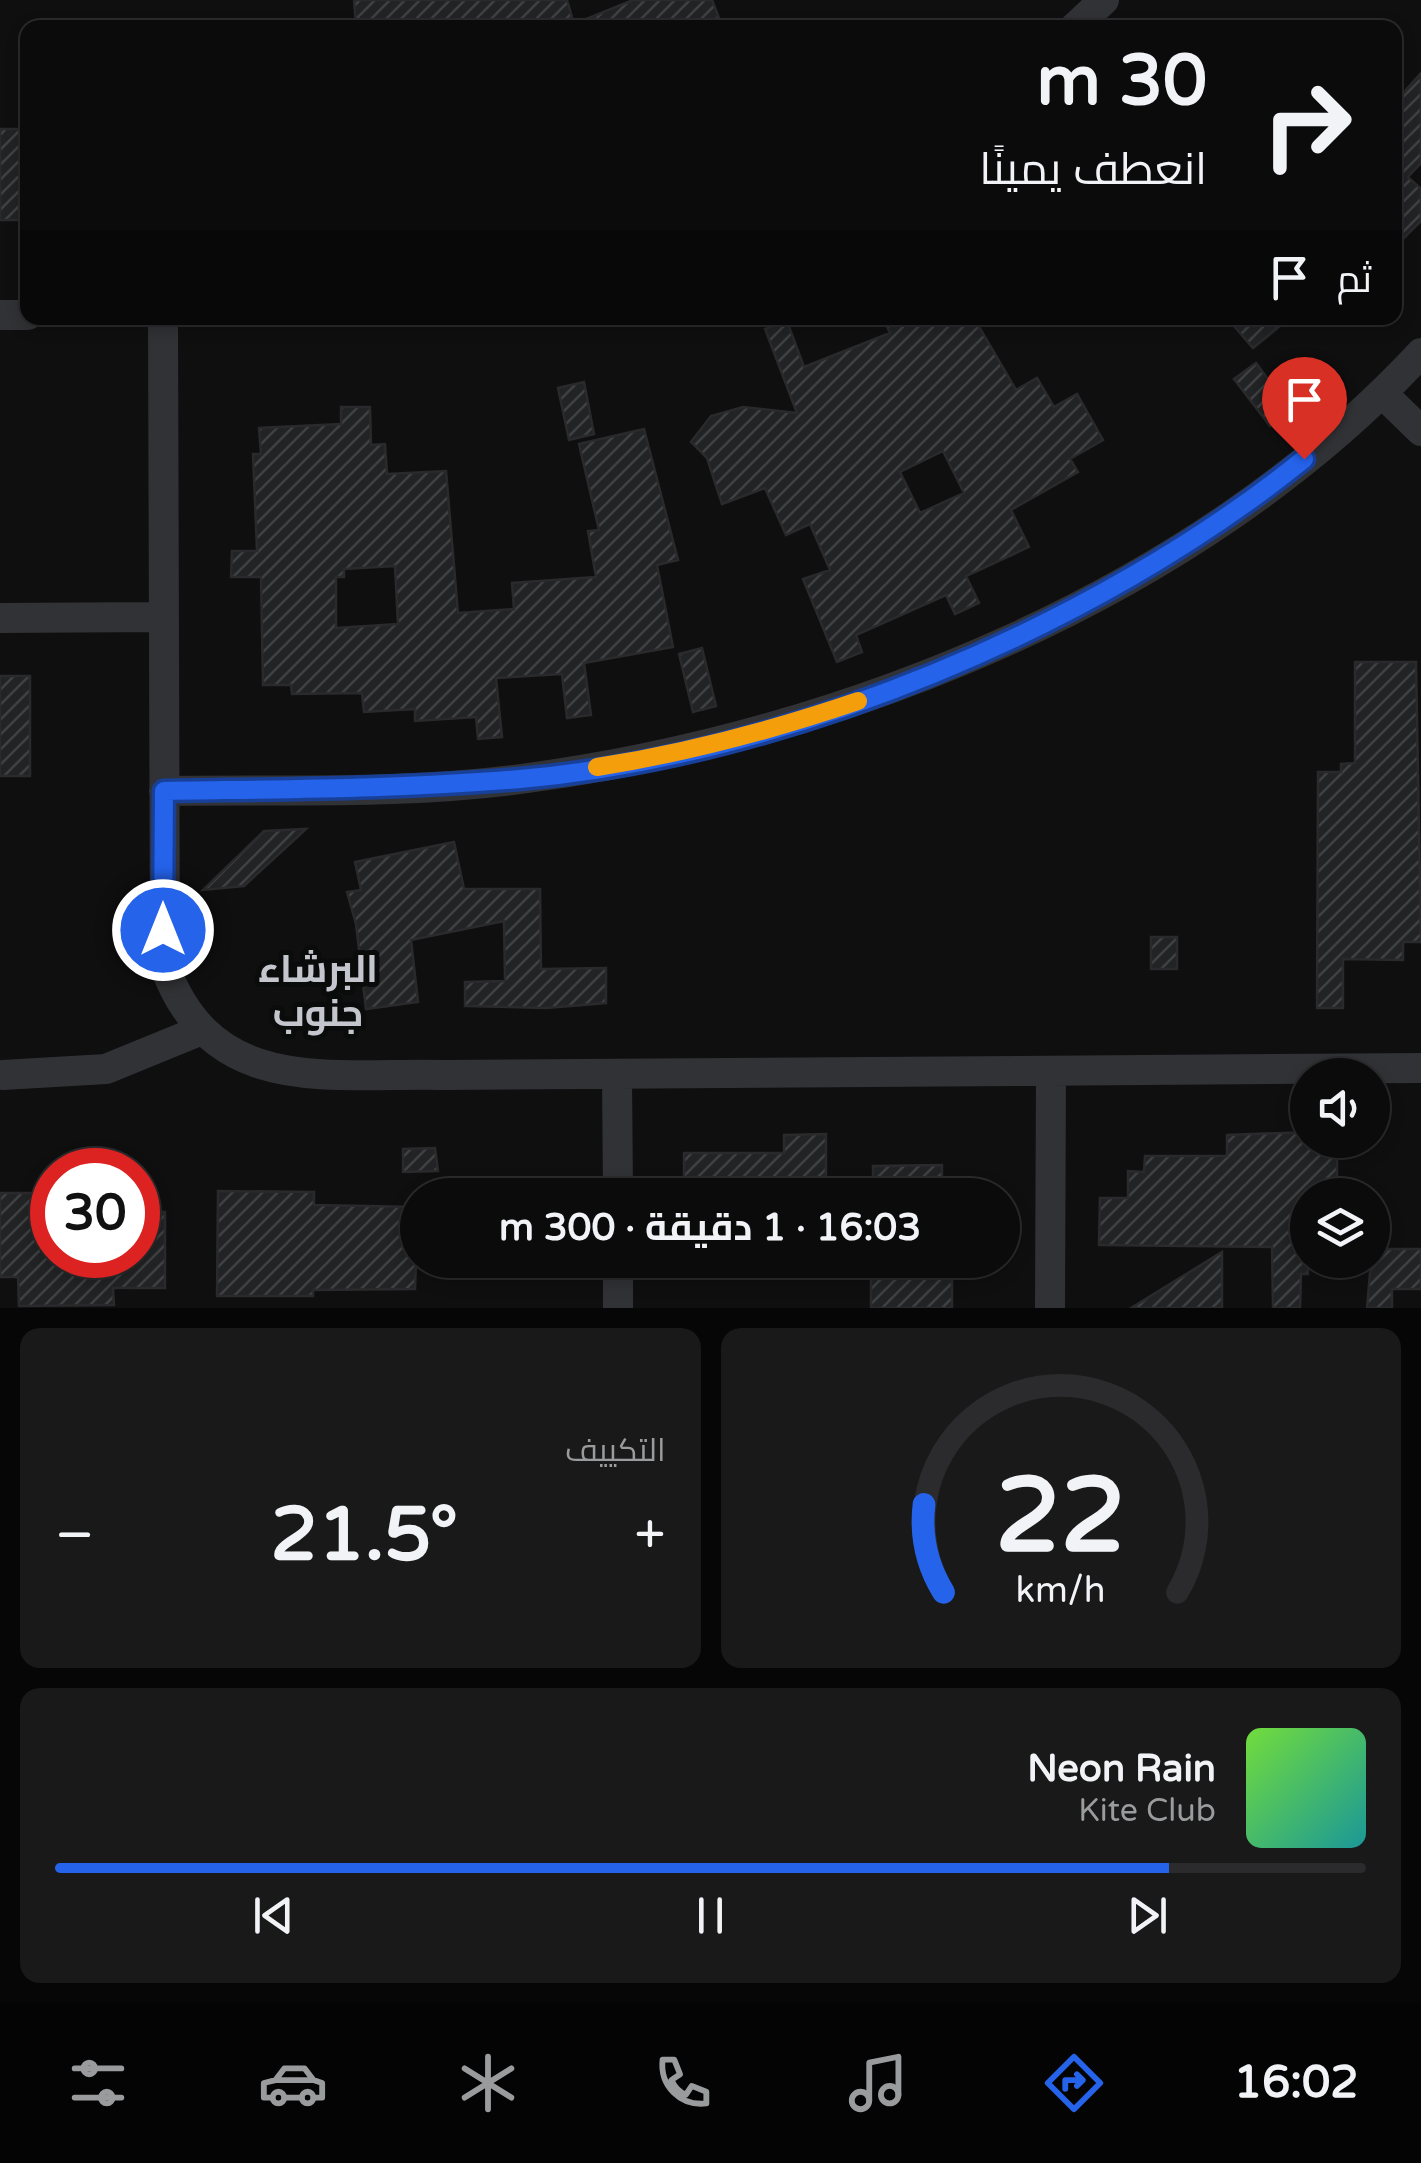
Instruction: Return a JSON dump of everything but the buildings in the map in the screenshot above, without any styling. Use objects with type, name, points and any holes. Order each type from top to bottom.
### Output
[{"type":"street","points":[[1083,20],[1104,0]]},
{"type":"street","points":[[163,325],[161,617],[166,966],[178,1001],[200,1031],[228,1054],[262,1068],[298,1072],[618,1077],[1421,1068]]},
{"type":"street","points":[[164,791],[524,779],[658,757],[791,724],[920,679],[1045,624],[1164,557],[1277,480],[1383,394],[1421,353]]},
{"type":"street","points":[[1383,394],[1421,431]]},
{"type":"street","points":[[0,618],[161,617]]},
{"type":"street","points":[[3,1075],[106,1069],[200,1031]]},
{"type":"street","points":[[1050,1308],[1051,1071]]},
{"type":"street","points":[[618,1077],[618,1178]]},
{"type":"street","points":[[618,1278],[618,1308]]},
{"type":"slow traffic","points":[[597,767],[658,757],[791,724],[858,701]]},
{"type":"district","name":"البرشاء جنوب","points":[[318,992]]},
{"type":"route","points":[[163,930],[164,791],[365,788],[524,779],[658,757],[791,724],[920,679],[1045,624],[1164,557],[1304,459]]}]
